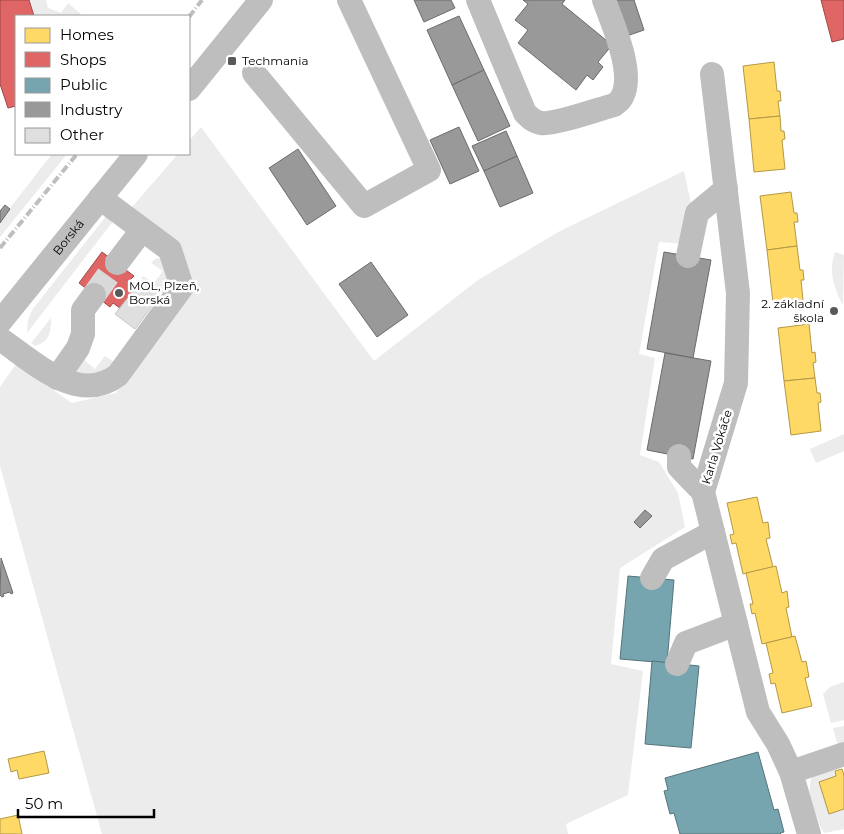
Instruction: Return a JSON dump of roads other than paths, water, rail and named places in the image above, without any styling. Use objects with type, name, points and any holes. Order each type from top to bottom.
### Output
[{"type":"street","points":[[190,88],[260,0]]},
{"type":"street","points":[[254,73],[364,206],[429,170],[349,0]]},
{"type":"street","points":[[478,0],[525,114],[533,121],[543,124],[614,105],[622,99],[626,74],[621,49],[604,0]]},
{"type":"street","name":"Karla Vokáče","points":[[712,74],[738,293],[736,382],[704,492],[758,712],[778,744],[791,772],[809,834]]},
{"type":"street","name":"Borská","points":[[0,322],[135,155]]},
{"type":"street","points":[[688,256],[697,214],[726,189]]},
{"type":"street","points":[[0,339],[57,378],[76,386],[96,386],[111,380],[123,369],[182,287],[170,250],[100,198]]},
{"type":"street","points":[[117,263],[142,230]]},
{"type":"street","points":[[57,378],[78,348],[83,334],[83,310],[94,295]]},
{"type":"street","points":[[679,456],[679,467],[704,492]]},
{"type":"street","points":[[652,578],[663,559],[713,532]]},
{"type":"street","points":[[677,664],[686,643],[736,624]]},
{"type":"street","points":[[791,772],[844,754]]},
{"type":"tunnel","points":[[94,295],[117,263]]},
{"type":"railway","points":[[190,16],[202,0]]},
{"type":"railway","points":[[0,248],[76,155]]},
{"type":"place","name":"Techmania","points":[[232,61]]},
{"type":"place","name":"MOL, Plzeň, Borská","points":[[119,293]]},
{"type":"place","name":"2. základní škola","points":[[834,311]]}]
